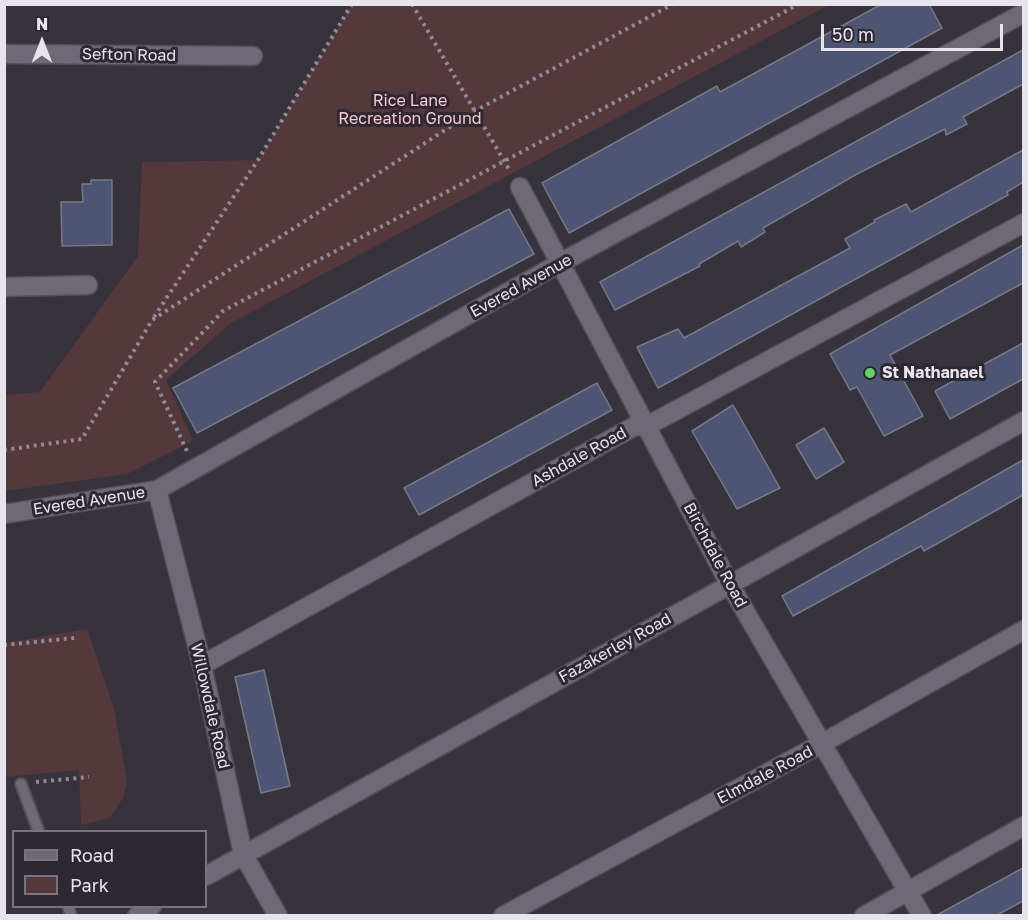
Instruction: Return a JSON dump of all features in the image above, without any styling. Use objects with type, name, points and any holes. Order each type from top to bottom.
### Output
[{"type":"street","name":"Evered Avenue","points":[[4,514],[157,490],[196,471],[560,263],[1023,13]]},
{"type":"street","name":"Sefton Road","points":[[4,54],[253,56]]},
{"type":"street","name":"Birchdale Road","points":[[520,187],[730,585],[922,915]]},
{"type":"street","name":"Ashdale Road","points":[[202,665],[635,426],[647,426],[1023,223]]},
{"type":"street","points":[[4,287],[88,285]]},
{"type":"street","name":"Fazakerley Road","points":[[207,875],[1023,421]]},
{"type":"street","name":"Willowdale Road","points":[[157,490],[202,665],[243,854],[278,915]]},
{"type":"street","name":"Elmdale Road","points":[[503,915],[821,744],[1023,630]]},
{"type":"street","points":[[864,915],[1023,826]]},
{"type":"lane","points":[[21,784],[39,830]]},
{"type":"path","points":[[4,450],[82,439],[152,320],[258,160],[352,4]]},
{"type":"path","points":[[412,4],[473,112],[520,187]]},
{"type":"path","points":[[152,320],[473,112],[673,4]]},
{"type":"path","points":[[196,471],[155,382],[223,311],[799,4]]},
{"type":"path","points":[[4,645],[75,638]]},
{"type":"path","points":[[21,784],[89,777]]},
{"type":"green space","name":"Rice Lane Recreation Ground","points":[[352,4],[829,5],[231,323],[166,380],[193,441],[127,474],[5,491],[5,395],[40,392],[138,256],[142,162],[258,160]]},
{"type":"green space","points":[[87,629],[114,708],[127,782],[123,798],[110,818],[81,825],[79,770],[5,777],[4,643]]},
{"type":"building","points":[[882,4],[929,4],[942,28],[569,233],[542,183],[717,86],[720,92]]},
{"type":"building","points":[[1023,50],[1023,84],[963,117],[967,124],[946,135],[945,129],[857,174],[763,228],[765,232],[741,247],[738,241],[699,264],[700,266],[615,310],[600,282]]},
{"type":"building","points":[[1023,150],[1023,182],[1007,192],[1008,195],[658,388],[637,347],[678,329],[684,338],[850,248],[845,239],[875,222],[874,220],[906,204],[911,212]]},
{"type":"building","points":[[91,180],[112,180],[112,245],[62,246],[61,202],[83,202],[82,184],[91,184]]},
{"type":"building","points":[[509,209],[534,254],[197,433],[173,388]]},
{"type":"building","points":[[1023,245],[1023,283],[890,355],[923,416],[884,436],[857,387],[850,390],[830,354]]},
{"type":"building","points":[[1023,343],[1023,379],[950,419],[935,391]]},
{"type":"building","points":[[597,383],[612,410],[419,515],[404,488]]},
{"type":"building","points":[[733,405],[780,488],[737,509],[692,431]]},
{"type":"building","points":[[824,428],[844,462],[816,479],[796,445]]},
{"type":"building","points":[[1023,460],[1023,495],[924,551],[921,546],[793,616],[782,596]]},
{"type":"building","points":[[264,670],[290,786],[261,793],[235,677]]},
{"type":"building","points":[[1023,868],[1023,901],[997,915],[937,915]]},
{"type":"place","name":"St Nathanael","points":[[870,373]]}]
